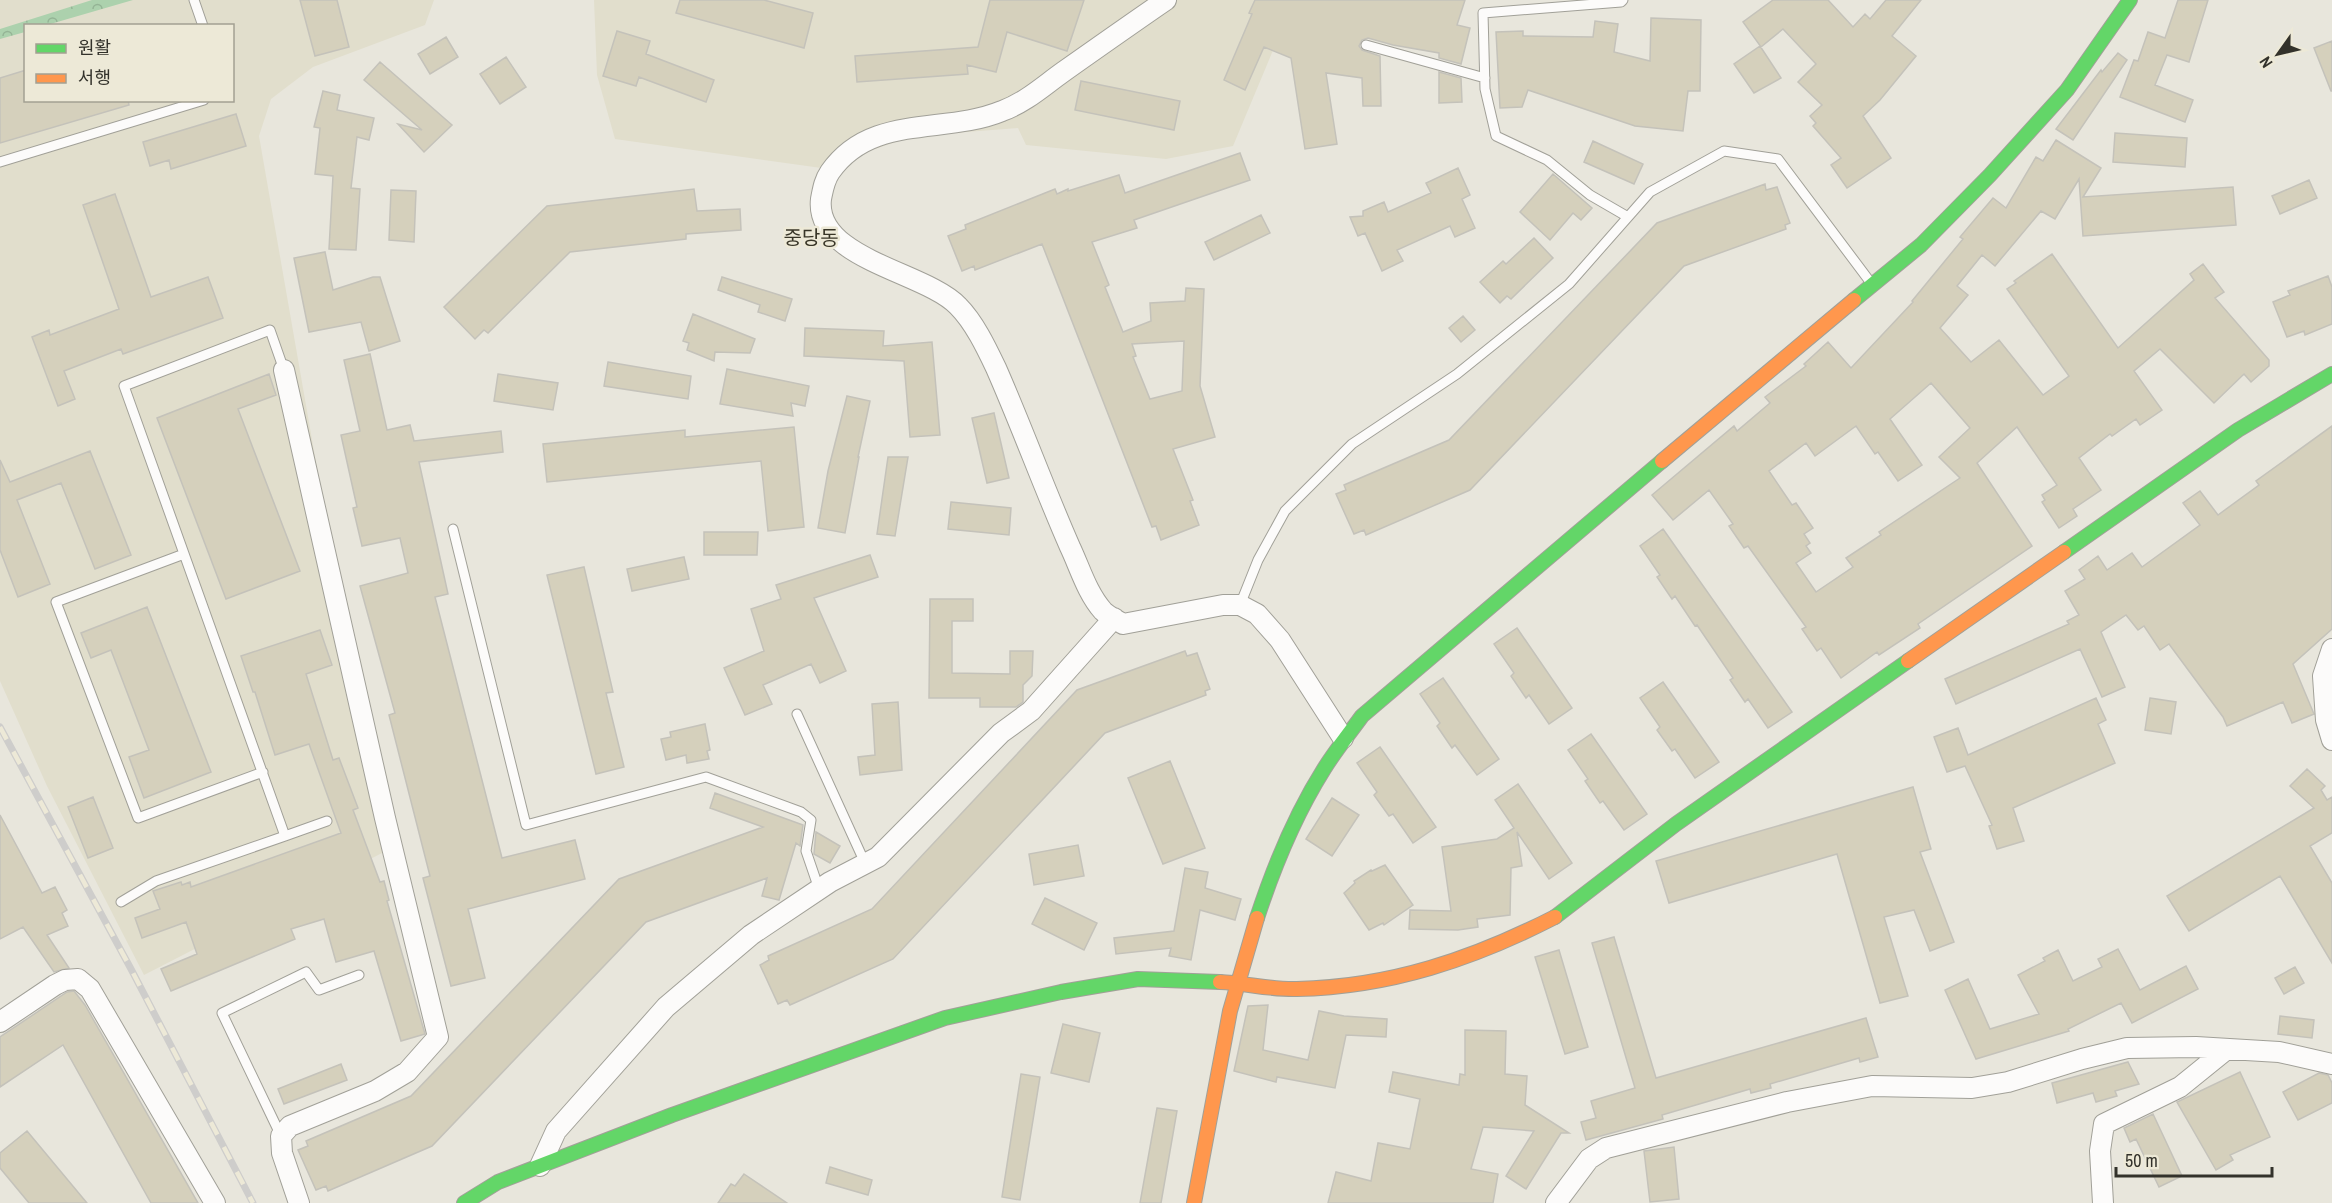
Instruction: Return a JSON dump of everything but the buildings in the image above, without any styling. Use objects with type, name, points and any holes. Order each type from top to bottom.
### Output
[{"type":"street","points":[[1166,0],[1028,99],[1000,112],[972,119],[887,132],[858,144],[840,159],[824,181],[820,206],[824,221],[838,242],[938,291],[958,305],[971,323],[996,367],[1050,502],[1092,597],[1105,613],[1123,624],[1223,605],[1240,604],[1257,614],[1280,640],[1343,738]]},
{"type":"street","points":[[1194,1203],[1220,1051],[1268,878],[1293,822],[1343,738],[1380,700],[1715,415],[1921,245],[1990,175],[2067,90],[2130,0]]},
{"type":"street","points":[[284,370],[385,818],[438,1037],[407,1072],[375,1091],[290,1126],[281,1136],[282,1153],[299,1203]]},
{"type":"street","points":[[464,1203],[498,1182],[672,1115],[945,1018],[1061,992],[1138,979],[1296,988],[1388,980],[1453,962],[1510,940],[1561,914],[1676,824],[2219,443],[2277,405],[2332,374]]},
{"type":"street","points":[[540,1166],[556,1131],[666,1007],[751,935],[819,889],[878,857],[1001,733],[1031,711],[1114,618]]},
{"type":"street","points":[[2332,649],[2323,676],[2326,720],[2332,740]]},
{"type":"street","points":[[0,1022],[65,980],[78,979],[90,989],[215,1203]]},
{"type":"street","points":[[1556,1203],[1589,1159],[1606,1148],[1787,1101],[1872,1086],[1972,1088],[2008,1082],[2127,1048],[2196,1047],[2279,1052],[2332,1064]]},
{"type":"street","points":[[2103,1203],[2100,1150],[2104,1124],[2180,1087],[2227,1049]]},
{"type":"lane","points":[[194,0],[202,24]]},
{"type":"lane","points":[[1623,0],[1621,2],[1483,13],[1485,78],[1496,136],[1547,160],[1590,195],[1629,217]]},
{"type":"lane","points":[[1366,45],[1485,78]]},
{"type":"lane","points":[[0,162],[197,102]]},
{"type":"lane","points":[[1240,604],[1258,560],[1285,511],[1352,444],[1457,374],[1569,284],[1650,192],[1724,152],[1779,159],[1873,284]]},
{"type":"lane","points":[[284,370],[270,330],[124,386],[285,836]]},
{"type":"lane","points":[[453,529],[526,825],[706,777],[801,812],[811,820],[806,851],[819,889]]},
{"type":"lane","points":[[184,554],[56,602],[138,818],[263,772]]},
{"type":"lane","points":[[797,714],[865,863]]},
{"type":"lane","points":[[121,902],[156,881],[327,821]]},
{"type":"lane","points":[[281,1136],[222,1012],[306,972],[319,990],[359,975]]},
{"type":"shaded area","points":[[0,0],[434,0],[425,25],[313,67],[271,99],[259,136],[384,852],[144,975],[47,786],[0,681]]},
{"type":"shaded area","points":[[594,0],[1294,0],[1233,146],[1166,159],[1026,145],[1018,128],[914,136],[862,153],[843,171],[615,139],[597,75]]},
{"type":"green space","points":[[92,0],[133,0],[50,24],[24,24],[24,32],[0,39],[0,29]]},
{"type":"railway","points":[[0,727],[131,969],[253,1203]]},
{"type":"traffic: fast","points":[[1854,300],[1921,245],[1990,175],[2067,90],[2130,0]]},
{"type":"traffic: fast","points":[[2064,552],[2238,430],[2332,374]]},
{"type":"traffic: fast","points":[[1257,918],[1278,860],[1313,786],[1362,716],[1662,461]]},
{"type":"traffic: fast","points":[[1555,917],[1676,824],[1908,661]]},
{"type":"traffic: fast","points":[[464,1203],[498,1182],[672,1115],[945,1018],[1061,992],[1138,979],[1220,982]]},
{"type":"traffic: slow","points":[[1662,461],[1854,300]]},
{"type":"traffic: slow","points":[[1908,661],[2064,552]]},
{"type":"traffic: slow","points":[[1220,982],[1288,989],[1365,983],[1462,958],[1555,917]]},
{"type":"traffic: slow","points":[[1194,1203],[1230,1011],[1257,918]]},
{"type":"district","name":"중당동","points":[[811,238]]}]
